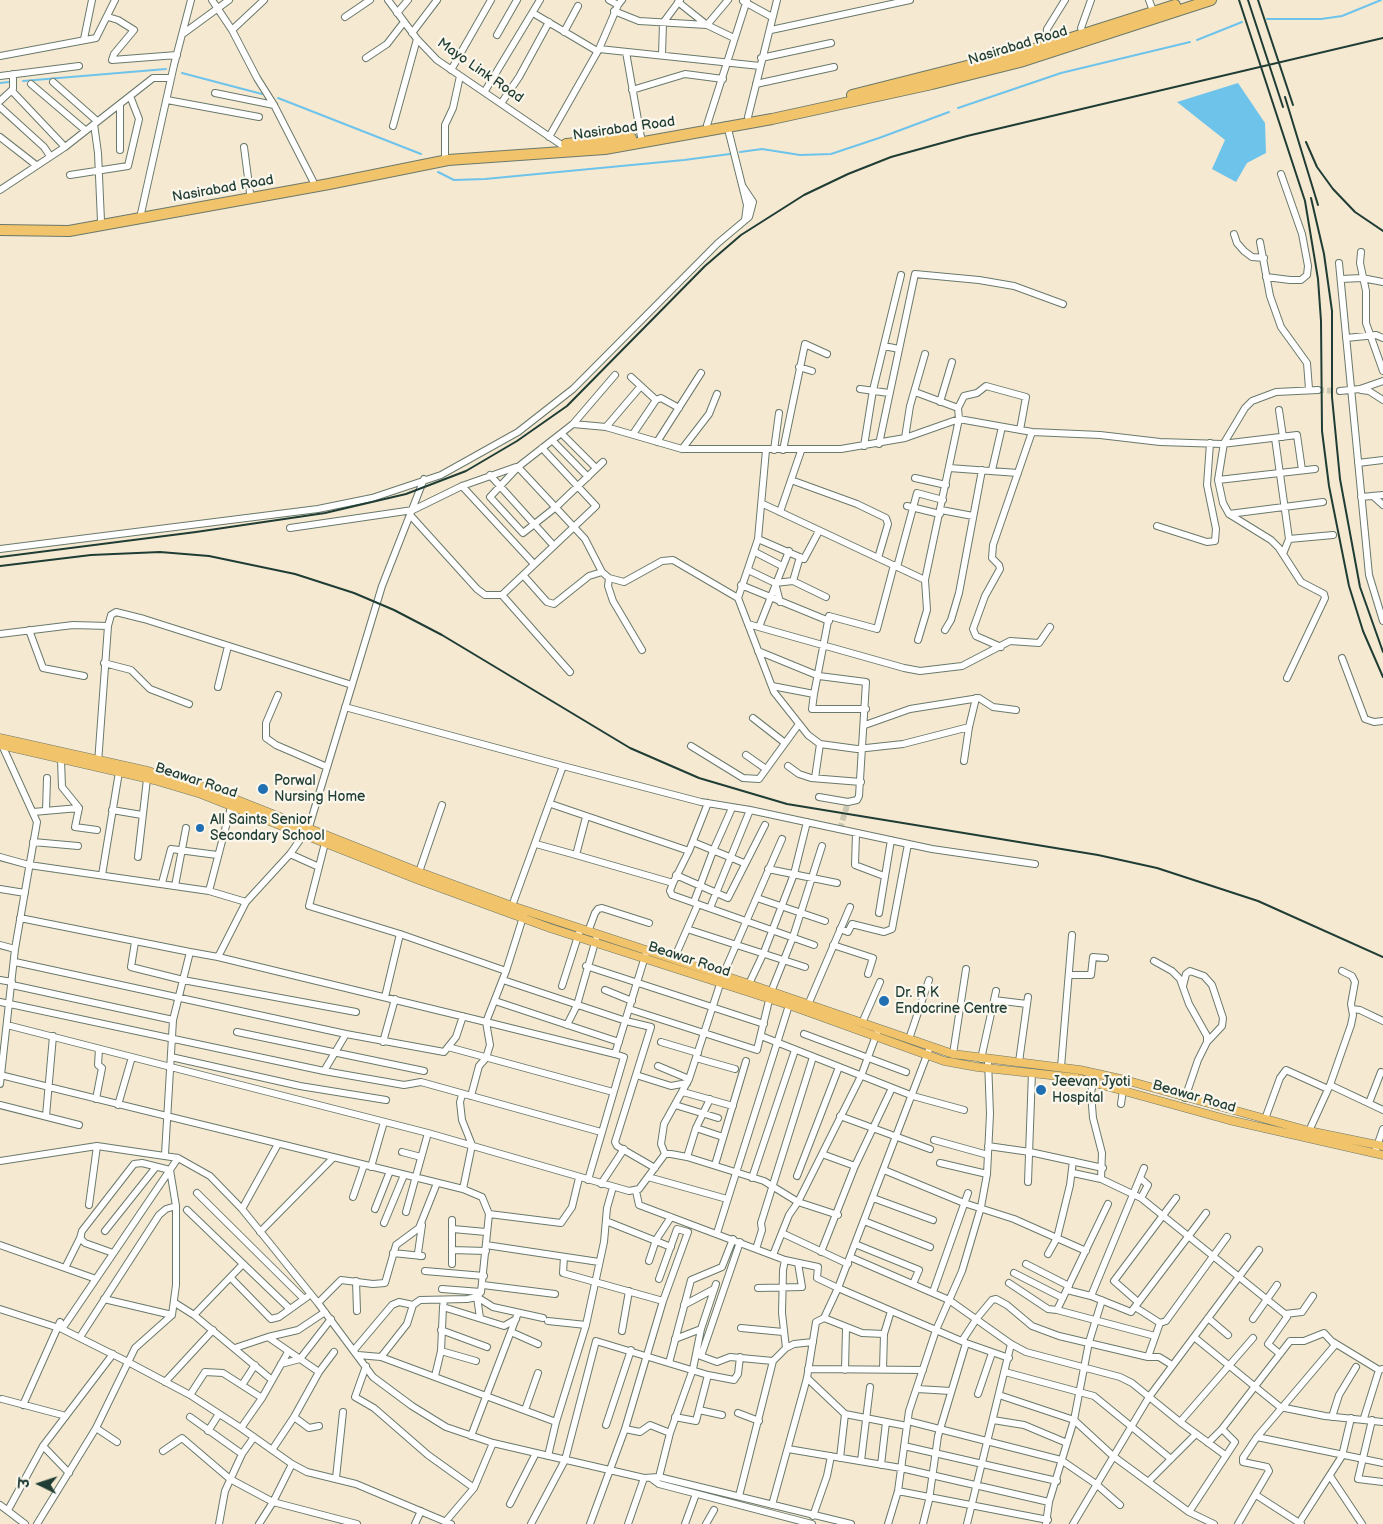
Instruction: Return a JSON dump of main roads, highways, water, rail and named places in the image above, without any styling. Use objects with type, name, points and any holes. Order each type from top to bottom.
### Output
[{"type":"highway","name":"Nasirabad Road","points":[[0,226],[69,228],[101,221],[329,184],[448,160],[566,148],[707,125],[727,124],[748,117],[826,101],[1046,46],[1191,0]]},
{"type":"highway","name":"Nasirabad Road","points":[[0,230],[69,228],[445,155],[631,145],[964,76],[1020,62],[1211,0]]},
{"type":"main road","name":"Beawar Road","points":[[1,742],[99,760],[176,783],[234,797],[419,872],[512,906],[524,914]]},
{"type":"main road","name":"Beawar Road","points":[[1,742],[61,760],[147,779],[176,783]]},
{"type":"main road","name":"Beawar Road","points":[[202,790],[232,805],[325,843],[596,938],[644,959],[722,979],[771,995],[928,1056],[956,1064],[1019,1062],[1060,1067],[1123,1090],[1237,1122],[1383,1155]]},
{"type":"main road","name":"Beawar Road","points":[[596,938],[647,950],[722,979],[749,984],[771,995]]},
{"type":"main road","name":"Beawar Road","points":[[790,1002],[808,1004],[930,1047],[986,1062],[1032,1072],[1086,1076],[1185,1098],[1309,1131],[1380,1145]]},
{"type":"water","points":[[1238,83],[1265,123],[1266,153],[1247,163],[1236,182],[1212,169],[1225,140],[1177,102]]},
{"type":"waterway","points":[[1267,19],[1321,19],[1342,16],[1381,0]]},
{"type":"waterway","points":[[1197,40],[1242,22]]},
{"type":"waterway","points":[[958,108],[1061,73],[1190,42]]},
{"type":"waterway","points":[[23,81],[166,69]]},
{"type":"waterway","points":[[182,73],[262,94]]},
{"type":"waterway","points":[[0,83],[9,82]]},
{"type":"waterway","points":[[278,98],[421,154]]},
{"type":"waterway","points":[[740,152],[762,149],[800,155],[831,154],[949,112]]},
{"type":"waterway","points":[[438,172],[454,180],[485,179],[730,154]]},
{"type":"tunnel","points":[[1318,390],[1340,391]]},
{"type":"tunnel","points":[[840,829],[848,802]]},
{"type":"railway","points":[[1239,0],[1305,201],[1318,279],[1321,321],[1322,431],[1329,486],[1349,586],[1363,631],[1383,677]]},
{"type":"railway","points":[[1248,0],[1283,107]]},
{"type":"railway","points":[[1258,0],[1293,105]]},
{"type":"railway","points":[[0,557],[196,532],[325,513],[406,494],[466,471],[517,441],[567,406],[705,266],[741,235],[804,195],[848,174],[891,157],[967,136],[1383,38]]},
{"type":"railway","points":[[1285,97],[1318,205]]},
{"type":"railway","points":[[1306,142],[1317,167],[1333,189],[1355,212],[1383,231]]},
{"type":"railway","points":[[1311,198],[1324,254],[1332,311],[1332,397],[1340,479],[1360,587],[1383,652]]},
{"type":"railway","points":[[0,566],[91,555],[160,552],[209,556],[295,574],[354,593],[394,610],[442,635],[630,748],[699,778],[787,804],[1098,855],[1157,868],[1258,901],[1383,957]]},
{"type":"place","name":"Porwal Nursing Home","points":[[263,789]]},
{"type":"place","name":"All Saints Senior Secondary School","points":[[200,828]]},
{"type":"place","name":"Dr. R K Endocrine Centre","points":[[884,1001]]},
{"type":"place","name":"Jeevan Jyoti Hospital","points":[[1041,1090]]}]
